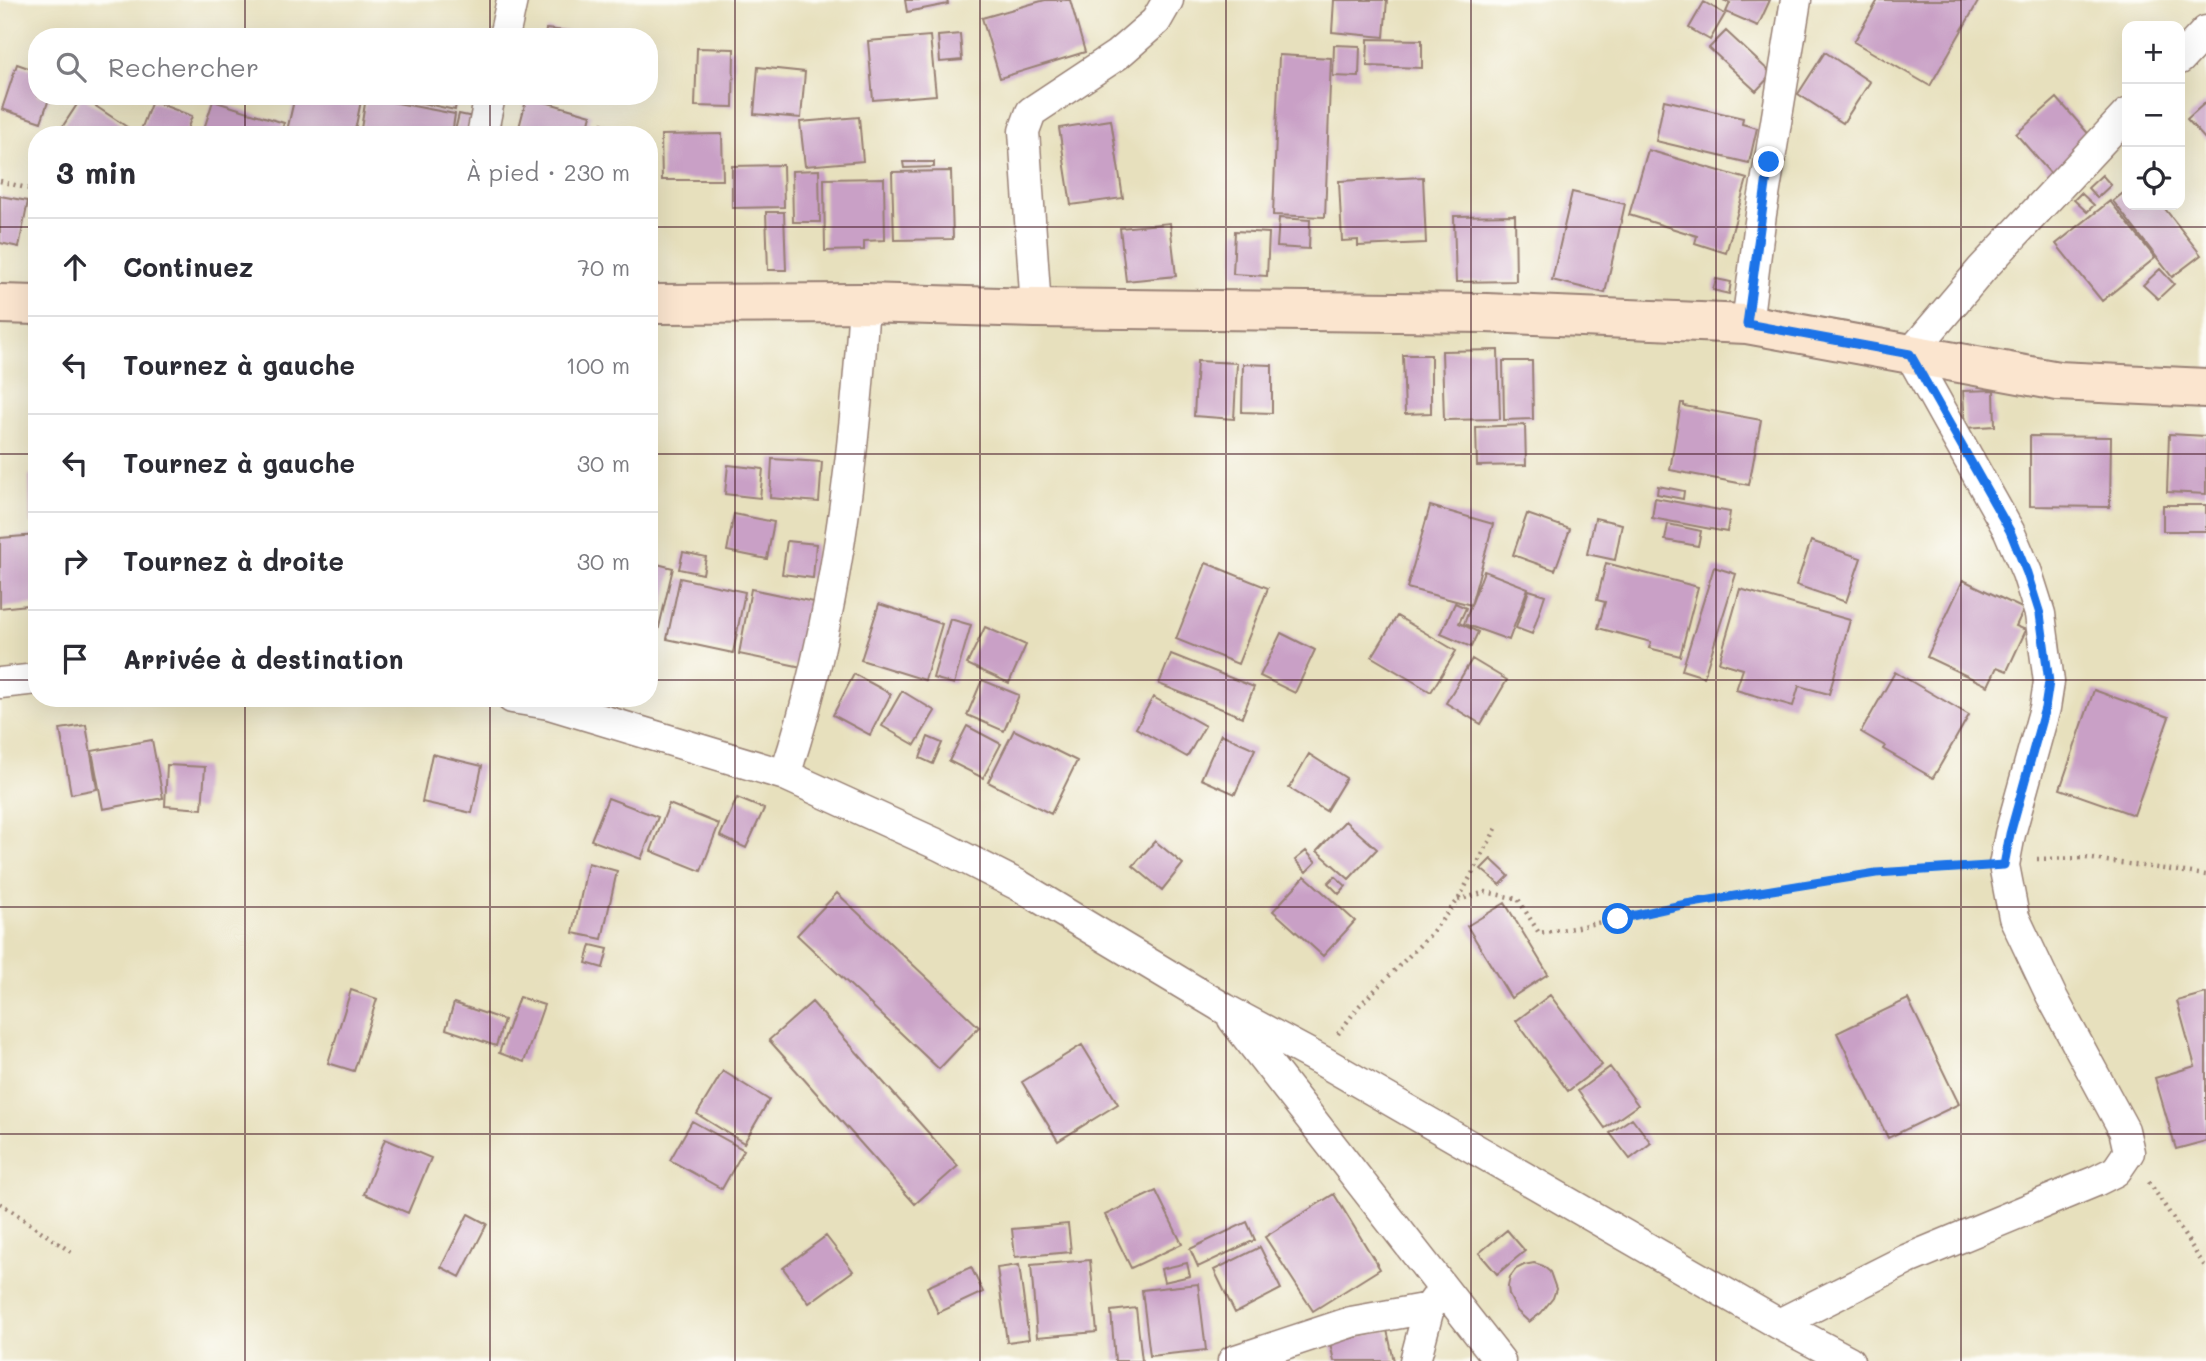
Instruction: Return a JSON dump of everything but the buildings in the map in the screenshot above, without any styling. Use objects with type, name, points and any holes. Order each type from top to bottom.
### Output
[{"type":"street","points":[[506,28],[512,0]]},
{"type":"street","points":[[1036,308],[1024,131],[1031,112],[1117,55],[1156,21],[1168,0]]},
{"type":"street","points":[[1747,324],[1761,214],[1796,0]]},
{"type":"street","points":[[2185,54],[2206,31]]},
{"type":"street","points":[[483,126],[488,105]]},
{"type":"street","points":[[1910,354],[1982,269],[2122,119]]},
{"type":"street","points":[[785,775],[802,725],[843,524],[858,400],[864,303]]},
{"type":"street","points":[[658,304],[864,303],[1036,308],[1486,313],[1747,324],[2058,381],[2206,388]]},
{"type":"street","points":[[0,304],[28,305]]},
{"type":"street","points":[[1779,1324],[1908,1259],[2096,1181],[2116,1171],[2129,1152],[2124,1130],[2051,995],[2014,917],[2004,865],[2045,708],[2049,682],[2040,614],[2010,531],[1910,354]]},
{"type":"street","points":[[0,683],[28,680]]},
{"type":"street","points":[[559,707],[785,775],[941,846],[1020,886],[1225,1009],[1324,1062],[1779,1324],[1849,1361]]},
{"type":"street","points":[[1225,1009],[1436,1297],[1500,1361]]},
{"type":"street","points":[[1233,1361],[1436,1297]]},
{"type":"street","points":[[1415,1361],[1436,1297]]},
{"type":"path","points":[[0,181],[28,189]]},
{"type":"path","points":[[1324,1062],[1343,1026],[1359,1006],[1429,936],[1458,900],[1498,825]]},
{"type":"path","points":[[1458,900],[1486,892],[1518,899],[1539,933],[1686,904],[1876,873],[2004,865],[2023,859],[2086,859],[2206,875]]},
{"type":"path","points":[[2129,1152],[2206,1268]]},
{"type":"path","points":[[0,1203],[71,1252]]},
{"type":"route","points":[[1618,919],[1686,904],[1876,873],[2004,865],[2045,708],[2049,682],[2040,614],[2027,573],[2010,531],[1910,354],[1747,324],[1769,162]]}]
